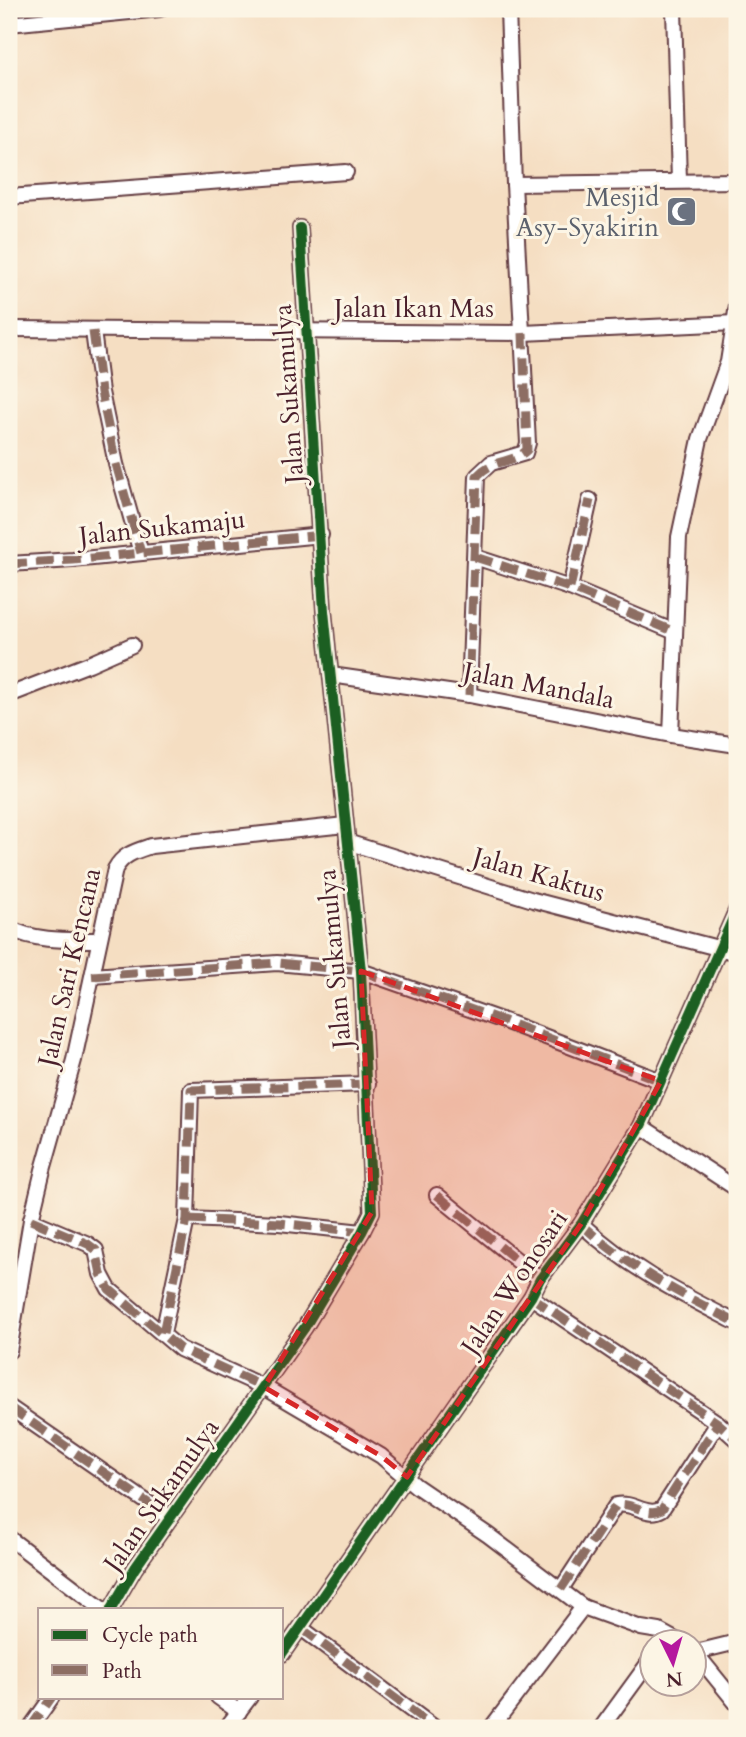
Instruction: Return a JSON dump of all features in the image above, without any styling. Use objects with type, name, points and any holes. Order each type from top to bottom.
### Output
[{"type":"street","points":[[9,24],[160,9]]},
{"type":"street","points":[[469,695],[477,476],[491,463],[519,457],[527,450],[508,9]]},
{"type":"street","points":[[674,9],[679,181]]},
{"type":"street","points":[[9,197],[346,172]]},
{"type":"street","points":[[514,184],[737,181]]},
{"type":"street","name":"Jalan Sukamulya","points":[[112,1608],[135,1568],[305,1326],[372,1212],[361,971],[324,611],[300,228]]},
{"type":"street","points":[[671,735],[679,537],[700,439],[728,362],[737,305]]},
{"type":"street","name":"Jalan Ikan Mas","points":[[9,329],[523,333],[735,323]]},
{"type":"street","points":[[93,331],[101,392],[116,464],[141,553]]},
{"type":"street","points":[[570,588],[590,500]]},
{"type":"street","name":"Jalan Sukamaju","points":[[9,564],[321,535]]},
{"type":"street","points":[[475,557],[570,588],[675,632]]},
{"type":"street","points":[[9,695],[132,645]]},
{"type":"street","name":"Jalan Mandala","points":[[331,675],[469,695],[671,735],[737,745]]},
{"type":"street","name":"Jalan Sari Kencana","points":[[9,1351],[31,1220],[74,1060],[98,940],[119,862],[129,853],[151,846],[345,825]]},
{"type":"street","name":"Jalan Kaktus","points":[[347,842],[533,900],[737,953]]},
{"type":"street","name":"Jalan Wonosari","points":[[284,1651],[407,1478],[531,1297],[540,1279],[582,1224],[640,1126],[737,909]]},
{"type":"street","points":[[9,928],[20,934],[43,939],[98,940]]},
{"type":"street","points":[[92,976],[276,963],[361,971],[504,1021],[661,1081]]},
{"type":"street","points":[[163,1333],[187,1219],[191,1090],[368,1084]]},
{"type":"street","points":[[640,1126],[737,1189]]},
{"type":"street","points":[[437,1195],[540,1279]]},
{"type":"street","points":[[187,1219],[279,1223],[362,1232]]},
{"type":"street","points":[[31,1220],[96,1250],[101,1274],[109,1289],[180,1349],[264,1387],[381,1456],[583,1607],[641,1628]]},
{"type":"street","points":[[582,1224],[612,1252],[664,1285],[737,1323]]},
{"type":"street","points":[[531,1297],[718,1423],[737,1440]]},
{"type":"street","points":[[9,1408],[170,1518]]},
{"type":"street","points":[[561,1589],[616,1505],[625,1503],[652,1513],[663,1509],[718,1423]]},
{"type":"street","points":[[9,1538],[101,1608]]},
{"type":"street","points":[[491,1728],[583,1607]]},
{"type":"street","points":[[301,1628],[435,1728]]},
{"type":"street","points":[[708,1648],[737,1642]]},
{"type":"street","points":[[708,1667],[737,1704]]},
{"type":"street","points":[[601,1728],[638,1677]]},
{"type":"street","points":[[30,1728],[51,1698]]},
{"type":"street","points":[[219,1698],[239,1712]]},
{"type":"street","points":[[226,1728],[249,1698]]},
{"type":"highlighted area","points":[[361,971],[661,1081],[581,1224],[407,1477],[381,1456],[264,1387],[372,1212]]},
{"type":"marked path","points":[[93,331],[101,392],[116,464],[141,553]]},
{"type":"marked path","points":[[469,695],[477,476],[490,466],[515,458],[527,450],[523,333]]},
{"type":"marked path","points":[[570,588],[590,500]]},
{"type":"marked path","points":[[9,564],[321,535]]},
{"type":"marked path","points":[[475,557],[570,588],[675,632]]},
{"type":"marked path","points":[[92,976],[277,963],[361,971],[504,1021],[661,1081]]},
{"type":"marked path","points":[[163,1333],[187,1219],[191,1090],[368,1084]]},
{"type":"marked path","points":[[437,1195],[540,1279]]},
{"type":"marked path","points":[[187,1219],[279,1223],[362,1232]]},
{"type":"marked path","points":[[31,1220],[96,1250],[101,1274],[109,1289],[180,1349],[264,1387]]},
{"type":"marked path","points":[[581,1224],[637,1267],[737,1323]]},
{"type":"marked path","points":[[531,1297],[718,1423],[737,1440]]},
{"type":"marked path","points":[[9,1407],[170,1518]]},
{"type":"marked path","points":[[561,1589],[616,1505],[628,1505],[651,1512],[662,1509],[718,1423]]},
{"type":"marked path","points":[[301,1628],[435,1728]]},
{"type":"marked path","points":[[30,1728],[51,1698]]},
{"type":"cycle path","points":[[112,1608],[135,1568],[305,1327],[372,1212],[361,971],[324,611],[300,228]]},
{"type":"cycle path","points":[[284,1651],[531,1297],[540,1279],[581,1224],[641,1126],[737,909]]},
{"type":"place","name":"Mesjid Asy-Syakirin","points":[[682,212]]}]
